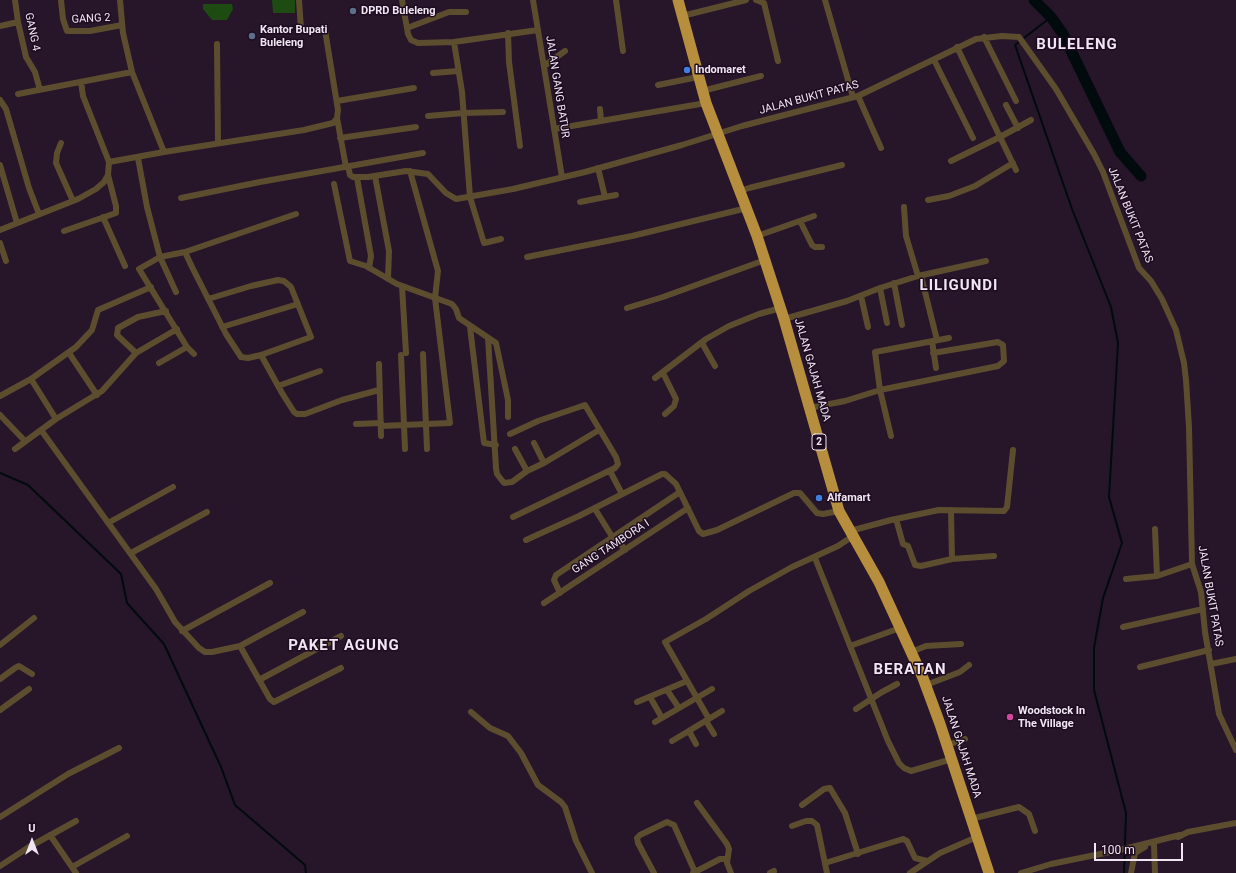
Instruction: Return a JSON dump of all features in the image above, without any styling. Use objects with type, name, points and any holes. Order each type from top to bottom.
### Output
[{"type":"highway","name":"JALAN GAJAH MADA","points":[[678,0],[706,103],[747,208],[781,308],[838,511],[879,582],[926,685],[989,873]]},
{"type":"street","name":"GANG 4","points":[[15,0],[18,22],[26,57],[35,72],[40,90]]},
{"type":"street","name":"GANG 2","points":[[61,0],[63,19],[68,31],[90,31],[122,25]]},
{"type":"street","points":[[120,0],[122,25],[132,72],[144,98],[164,152]]},
{"type":"street","points":[[299,0],[301,29],[325,30],[337,101],[337,118],[340,138],[347,167],[351,176],[357,178],[410,171],[428,174],[450,196],[456,199],[562,177],[718,134]]},
{"type":"street","points":[[402,0],[409,37],[418,43],[454,42],[508,33],[538,30]]},
{"type":"street","name":"JALAN GANG BATUR","points":[[533,0],[562,177]]},
{"type":"street","points":[[616,0],[623,51]]},
{"type":"street","points":[[682,16],[746,0]]},
{"type":"street","points":[[756,0],[763,2],[765,5],[778,61]]},
{"type":"street","points":[[825,0],[856,97],[881,148]]},
{"type":"street","points":[[407,28],[449,12],[466,12]]},
{"type":"street","points":[[0,26],[18,22]]},
{"type":"street","points":[[508,33],[509,62],[520,146]]},
{"type":"street","name":"JALAN BUKIT PATAS","points":[[718,134],[768,118],[856,97],[934,60],[969,41],[984,37],[1008,36],[1021,39],[1056,90],[1094,154],[1103,172],[1139,268],[1150,280],[1162,299],[1176,330],[1184,363],[1187,385],[1192,564],[1199,584],[1219,714],[1236,750]]},
{"type":"street","points":[[984,37],[1016,101]]},
{"type":"street","points":[[454,42],[463,113],[470,197],[484,243],[501,239]]},
{"type":"street","points":[[217,44],[218,143]]},
{"type":"street","points":[[957,47],[1016,170]]},
{"type":"street","points":[[544,66],[565,51]]},
{"type":"street","points":[[934,60],[973,138]]},
{"type":"street","points":[[433,73],[458,71]]},
{"type":"street","points":[[18,94],[132,72]]},
{"type":"street","points":[[702,91],[760,76]]},
{"type":"street","points":[[658,85],[698,77]]},
{"type":"street","points":[[64,231],[114,214],[117,210],[108,174],[109,162],[84,96],[81,82]]},
{"type":"street","points":[[337,101],[414,88]]},
{"type":"street","points":[[0,100],[6,109],[29,188],[39,214]]},
{"type":"street","points":[[554,129],[706,103]]},
{"type":"street","points":[[1006,105],[1018,128]]},
{"type":"street","points":[[600,109],[601,120]]},
{"type":"street","points":[[428,116],[503,112]]},
{"type":"street","points":[[109,162],[304,130],[331,124],[337,118]]},
{"type":"street","points":[[951,161],[1032,120]]},
{"type":"street","points":[[340,138],[416,127]]},
{"type":"street","points":[[61,143],[57,153],[56,163],[73,201]]},
{"type":"street","points":[[181,198],[234,186],[423,154]]},
{"type":"street","points":[[138,158],[147,207],[160,257],[176,292]]},
{"type":"street","points":[[928,200],[949,196],[975,186],[1013,162]]},
{"type":"street","points":[[0,165],[17,223]]},
{"type":"street","points":[[740,191],[842,165]]},
{"type":"street","points":[[598,168],[605,197]]},
{"type":"street","points":[[356,424],[404,425],[450,423],[435,298],[438,271],[410,171]]},
{"type":"street","points":[[0,230],[73,201],[101,186],[108,174]]},
{"type":"street","points":[[375,176],[388,246],[388,279]]},
{"type":"street","points":[[357,178],[371,256],[370,268]]},
{"type":"street","points":[[334,184],[349,259],[370,268],[402,286],[452,304],[456,309],[459,318],[470,327],[496,343],[508,400],[508,417]]},
{"type":"street","points":[[580,202],[616,195]]},
{"type":"street","points":[[904,207],[906,236],[920,276],[935,341],[934,353],[936,368]]},
{"type":"street","points":[[527,257],[632,236],[747,208]]},
{"type":"street","points":[[194,354],[187,347],[140,269],[160,257],[185,252],[296,214]]},
{"type":"street","points":[[757,236],[814,216]]},
{"type":"street","points":[[103,217],[125,266]]},
{"type":"street","points":[[800,221],[812,246],[816,248],[822,247]]},
{"type":"street","points":[[0,243],[6,261]]},
{"type":"street","points":[[185,252],[208,299],[222,327],[241,357],[248,358],[261,355],[311,336],[288,282],[281,280],[251,286],[208,299]]},
{"type":"street","points":[[627,308],[663,297],[765,260]]},
{"type":"street","points":[[784,319],[847,301],[880,288],[920,276],[986,261]]},
{"type":"street","points":[[894,284],[902,325]]},
{"type":"street","points":[[402,286],[404,425],[406,449]]},
{"type":"street","points":[[0,396],[31,379],[69,353],[91,332],[98,310],[151,287]]},
{"type":"street","points":[[880,288],[887,323]]},
{"type":"street","points":[[861,296],[868,327]]},
{"type":"street","points":[[222,327],[298,304]]},
{"type":"street","points":[[656,378],[702,343],[738,322],[781,308]]},
{"type":"street","points":[[136,353],[117,335],[118,328],[138,317],[166,311]]},
{"type":"street","points":[[470,327],[484,443],[496,445]]},
{"type":"street","points":[[15,449],[56,418],[97,394],[111,383],[122,366],[136,353],[177,329]]},
{"type":"street","points":[[488,338],[496,445],[496,468],[504,483],[512,482],[527,471],[544,463],[599,430]]},
{"type":"street","points":[[891,436],[880,390],[874,352],[949,338]]},
{"type":"street","points":[[809,408],[845,401],[880,390],[990,368],[998,366],[1004,361],[1003,345],[998,342],[934,353]]},
{"type":"street","points":[[702,343],[715,366]]},
{"type":"street","points":[[159,363],[187,347]]},
{"type":"street","points":[[69,353],[97,394]]},
{"type":"street","points":[[422,354],[427,449]]},
{"type":"street","points":[[261,355],[294,412],[301,415],[342,400],[379,390]]},
{"type":"street","points":[[379,364],[381,436]]},
{"type":"street","points":[[278,386],[320,371]]},
{"type":"street","points":[[663,373],[676,399],[674,406],[665,414]]},
{"type":"street","points":[[31,379],[56,418]]},
{"type":"street","points":[[510,434],[538,421],[585,405],[618,461],[617,466],[610,471],[513,518]]},
{"type":"street","points":[[0,415],[25,442]]},
{"type":"street","points":[[41,430],[131,553],[156,589],[182,631],[192,642],[205,652],[240,646],[303,612]]},
{"type":"street","points":[[534,443],[544,463]]},
{"type":"street","points":[[515,449],[527,471]]},
{"type":"street","points":[[714,734],[665,642],[749,591],[792,567],[815,558],[851,534],[896,519],[939,510],[1001,512],[1006,510],[1013,450]]},
{"type":"street","points":[[610,471],[622,494]]},
{"type":"street","points":[[526,540],[595,508],[662,474],[671,479],[680,492],[699,531],[704,534],[794,493],[800,493],[817,513],[823,514],[838,511]]},
{"type":"street","points":[[108,523],[173,487]]},
{"type":"street","points":[[560,593],[554,580],[556,575],[680,492]]},
{"type":"street","points":[[595,508],[614,537],[625,550]]},
{"type":"street","name":"GANG TAMBORA I","points":[[544,603],[688,508]]},
{"type":"street","points":[[951,510],[952,559]]},
{"type":"street","points":[[131,553],[207,512]]},
{"type":"street","points":[[896,519],[903,544],[908,546],[915,565],[920,566],[952,559],[994,556]]},
{"type":"street","points":[[1155,529],[1157,576]]},
{"type":"street","points":[[815,558],[871,699],[892,748],[904,768],[914,771],[952,759]]},
{"type":"street","points":[[1126,579],[1157,576],[1192,564]]},
{"type":"street","points":[[182,631],[270,583]]},
{"type":"street","points":[[1123,627],[1203,609]]},
{"type":"street","points":[[0,645],[34,618]]},
{"type":"street","points":[[850,646],[900,628]]},
{"type":"street","points":[[259,680],[341,636]]},
{"type":"street","points":[[911,652],[926,646],[961,644]]},
{"type":"street","points":[[240,646],[270,699],[276,702],[341,668]]},
{"type":"street","points":[[1140,667],[1209,650]]},
{"type":"street","points":[[1211,664],[1236,659]]},
{"type":"street","points":[[926,685],[960,672],[969,665]]},
{"type":"street","points":[[0,678],[19,666],[32,674]]},
{"type":"street","points":[[637,702],[687,681]]},
{"type":"street","points":[[856,709],[897,684]]},
{"type":"street","points":[[0,710],[29,689]]},
{"type":"street","points":[[655,722],[712,689]]},
{"type":"street","points":[[667,690],[679,708]]},
{"type":"street","points":[[650,697],[662,718]]},
{"type":"street","points":[[672,741],[722,711]]},
{"type":"street","points":[[471,712],[490,728],[508,736],[538,785],[561,802],[565,807],[576,841],[592,873]]},
{"type":"street","points":[[689,731],[696,744]]},
{"type":"street","points":[[947,745],[965,739]]},
{"type":"street","points":[[0,817],[68,774],[119,748]]},
{"type":"street","points":[[802,805],[824,789],[830,788],[845,813],[858,854]]},
{"type":"street","points":[[697,803],[727,844],[729,850],[727,859],[731,873]]},
{"type":"street","points":[[971,819],[1018,807],[1029,814],[1035,831]]},
{"type":"street","points":[[792,826],[806,820],[814,822],[818,830],[827,873]]},
{"type":"street","points":[[0,866],[76,821]]},
{"type":"street","points":[[654,873],[638,843],[637,838],[640,835],[667,822],[674,825],[694,873],[720,859],[727,859]]},
{"type":"street","points":[[1021,873],[1051,864],[1124,849],[1188,832],[1236,823]]},
{"type":"street","points":[[1131,873],[1135,851],[1172,840],[1180,835]]},
{"type":"street","points":[[50,836],[76,873]]},
{"type":"street","points":[[72,867],[127,836]]},
{"type":"street","points":[[910,873],[948,849],[977,837]]},
{"type":"street","points":[[826,863],[903,839],[907,841],[915,858],[927,862]]},
{"type":"street","points":[[1154,845],[1155,873]]},
{"type":"green space","points":[[272,0],[295,0],[295,13],[273,13]]},
{"type":"green space","points":[[203,4],[232,4],[233,9],[227,20],[212,20],[203,9]]},
{"type":"waterway","points":[[1034,0],[1051,17],[1063,34],[1120,152],[1141,176]]},
{"type":"waterway","points":[[1051,17],[1015,45],[1072,209],[1111,307],[1118,343],[1109,497],[1122,543],[1103,598],[1094,648],[1094,690],[1126,813],[1124,873]]},
{"type":"waterway","points":[[0,473],[28,485],[121,574],[127,603],[164,644],[221,767],[235,805],[305,865],[306,873]]},
{"type":"place","name":"DPRD Buleleng","points":[[353,11]]},
{"type":"place","name":"Kantor Bupati Buleleng","points":[[252,36]]},
{"type":"place","name":"Indomaret","points":[[687,70]]},
{"type":"place","name":"Alfamart","points":[[819,498]]},
{"type":"place","name":"Woodstock In The Village","points":[[1010,717]]},
{"type":"district","name":"BULELENG","points":[[1077,45]]},
{"type":"district","name":"LILIGUNDI","points":[[959,286]]},
{"type":"district","name":"PAKET AGUNG","points":[[344,646]]},
{"type":"district","name":"BERATAN","points":[[910,670]]}]
